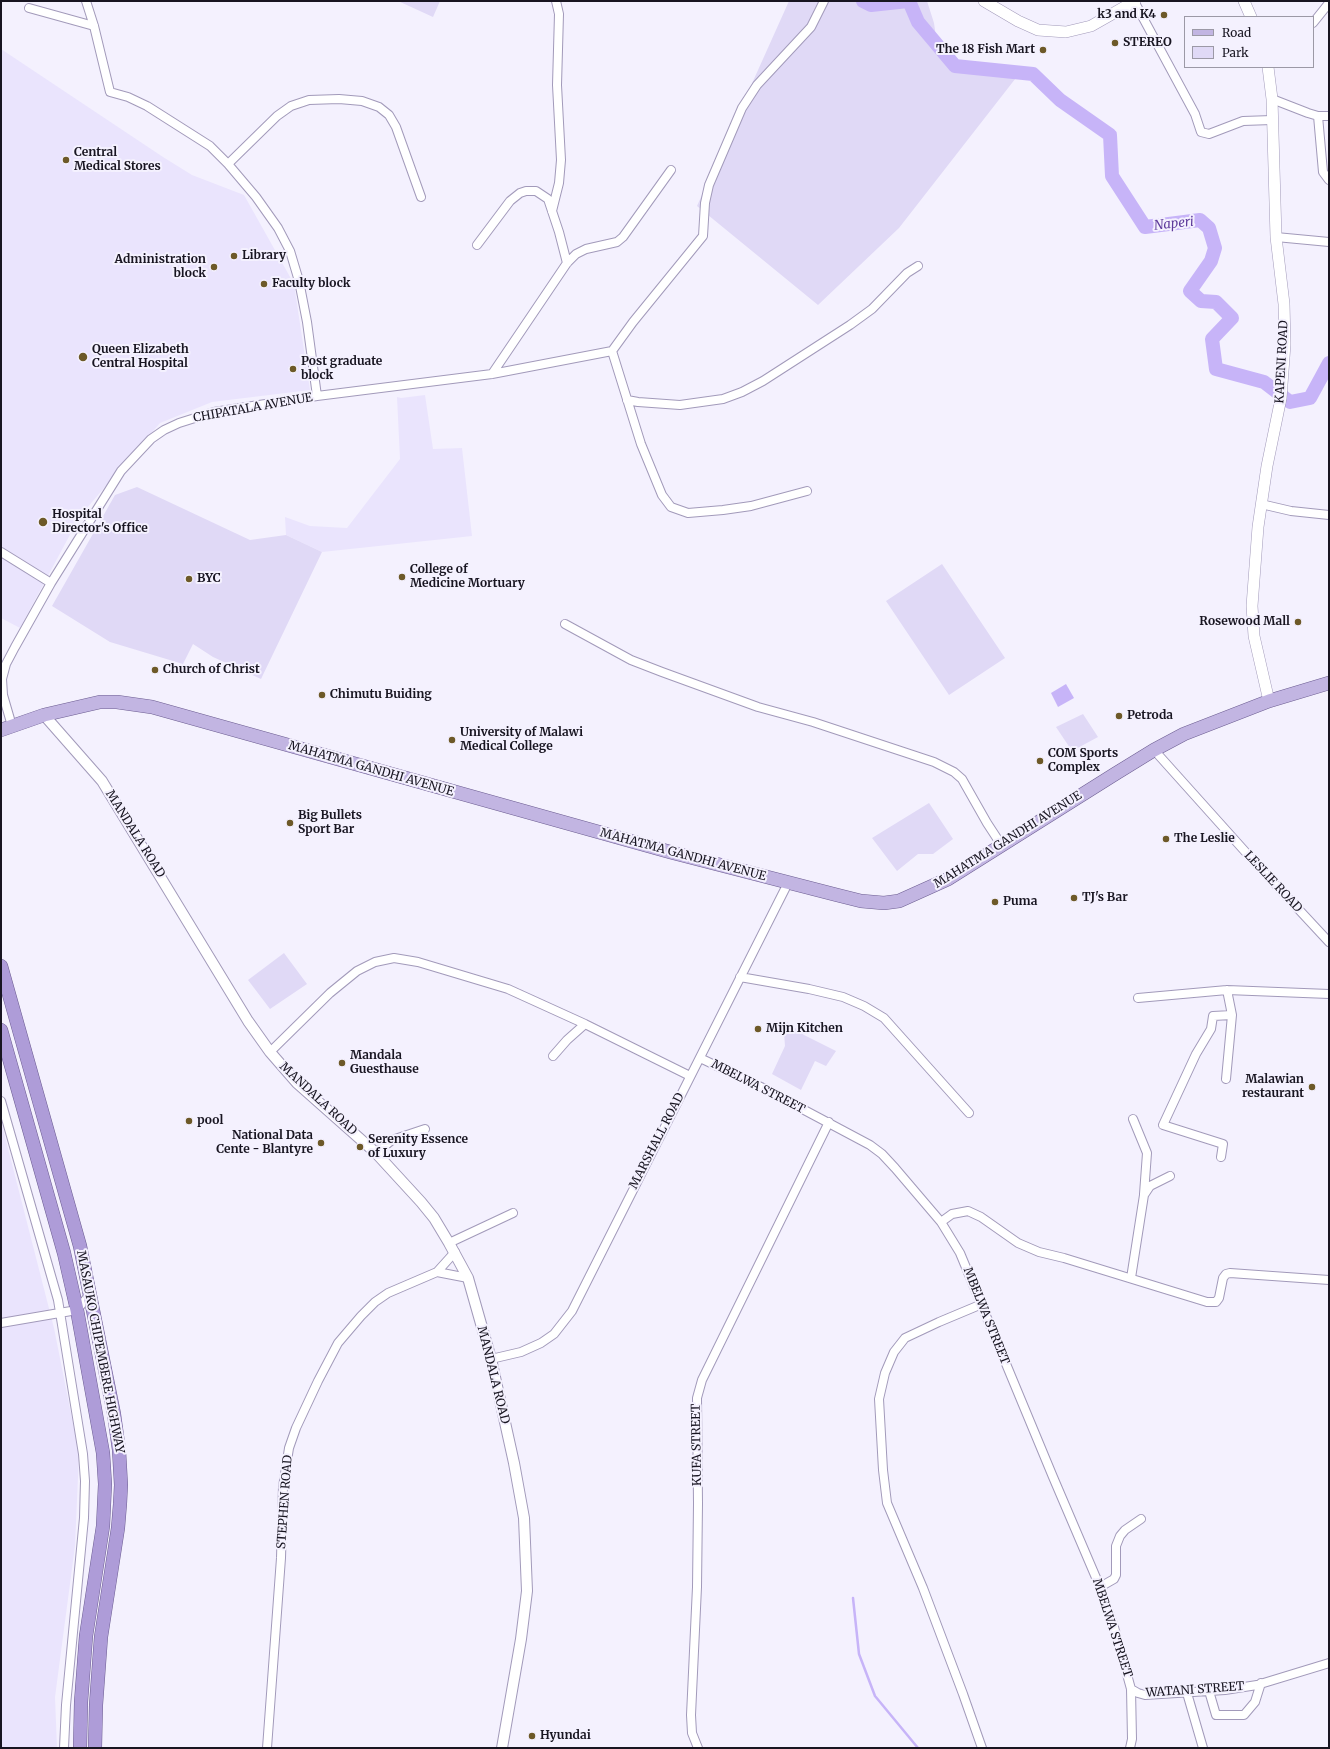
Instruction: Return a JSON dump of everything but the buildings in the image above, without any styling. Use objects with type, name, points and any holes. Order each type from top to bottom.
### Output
[{"type":"highway","name":"MASAUKO CHIPEMBERE HIGHWAY","points":[[1,966],[80,1246],[115,1421],[119,1450],[121,1485],[118,1528],[101,1637],[95,1748]]},
{"type":"highway","name":"MASAUKO CHIPEMBERE HIGHWAY","points":[[1,1030],[64,1253],[77,1310],[103,1453],[103,1526],[86,1636],[81,1702],[80,1748]]},
{"type":"main road","points":[[984,1],[1018,21],[1038,30],[1066,32],[1091,26],[1134,1]]},
{"type":"main road","points":[[1245,2],[1251,16]]},
{"type":"main road","name":"KAPENI ROAD","points":[[1268,68],[1272,99],[1276,237],[1284,304],[1285,344],[1281,398],[1261,504],[1253,578],[1252,606],[1254,636],[1269,701]]},
{"type":"main road","name":"MAHATMA GANDHI AVENUE","points":[[6,728],[44,714],[100,702],[117,702],[152,708],[552,820],[788,883],[861,901],[884,903],[899,901],[948,879],[1154,750],[1184,734],[1269,701],[1329,683]]},
{"type":"street","points":[[86,1],[94,26],[110,92],[128,96],[169,119],[210,146],[228,164],[256,197],[278,228],[290,251],[300,281],[308,322],[317,396]]},
{"type":"street","points":[[552,211],[559,183],[561,160],[557,86],[559,14],[556,1]]},
{"type":"street","points":[[807,491],[781,499],[744,507],[688,513],[674,509],[666,502],[662,495],[641,444],[612,351],[633,322],[703,236],[705,203],[708,185],[742,108],[757,85],[811,27],[824,1]]},
{"type":"street","points":[[1134,1],[1184,93],[1201,132],[1209,134],[1243,121],[1272,120]]},
{"type":"street","points":[[1314,22],[1329,3]]},
{"type":"street","points":[[29,8],[94,26]]},
{"type":"street","points":[[228,164],[277,116],[291,106],[309,100],[339,99],[362,101],[379,107],[389,115],[396,127],[421,197]]},
{"type":"street","points":[[1272,99],[1318,116],[1329,116]]},
{"type":"street","points":[[1318,116],[1323,172],[1329,180]]},
{"type":"street","points":[[492,374],[567,263],[576,254],[586,249],[617,242],[623,237],[672,170]]},
{"type":"street","points":[[477,245],[510,201],[520,193],[531,191],[543,194],[548,199],[560,232],[567,263]]},
{"type":"street","points":[[1276,237],[1329,242]]},
{"type":"street","points":[[627,400],[680,404],[723,399],[742,392],[850,325],[872,309],[907,273],[918,266]]},
{"type":"street","name":"CHIPATALA AVENUE","points":[[6,728],[2,679],[6,664],[51,583],[121,471],[140,450],[164,430],[196,417],[214,412],[317,396],[492,374],[612,351]]},
{"type":"street","points":[[1261,504],[1291,511],[1329,515]]},
{"type":"street","points":[[1,552],[51,583]]},
{"type":"street","points":[[565,624],[631,660],[758,707],[813,722],[934,762],[954,772],[962,779],[1002,846]]},
{"type":"street","name":"MANDALA ROAD","points":[[44,714],[102,781],[248,1021],[270,1052],[297,1083],[376,1153],[421,1202],[434,1218],[455,1252],[468,1278],[491,1359],[514,1463],[524,1518],[527,1591],[521,1639],[502,1748]]},
{"type":"street","name":"LESLIE ROAD","points":[[1154,750],[1245,852],[1329,942]]},
{"type":"street","name":"MARSHALL ROAD","points":[[491,1359],[521,1352],[541,1344],[554,1334],[572,1311],[788,883]]},
{"type":"street","points":[[270,1052],[330,993],[357,971],[375,962],[394,958],[418,962],[508,989],[690,1076]]},
{"type":"street","points":[[740,977],[809,989],[843,997],[864,1006],[884,1018],[969,1113]]},
{"type":"street","points":[[1138,998],[1227,990],[1329,994]]},
{"type":"street","points":[[1226,1079],[1232,1015],[1227,990]]},
{"type":"street","points":[[1221,1157],[1223,1144],[1163,1125],[1196,1054],[1211,1029],[1214,1016],[1232,1015]]},
{"type":"street","points":[[553,1056],[584,1024]]},
{"type":"street","name":"MBELWA STREET","points":[[700,1058],[829,1122],[870,1145],[882,1154],[941,1222],[960,1253],[1100,1587],[1114,1627],[1131,1689],[1132,1739],[1130,1748]]},
{"type":"street","points":[[1,1101],[56,1293],[83,1454],[85,1481],[83,1529],[66,1705],[64,1748]]},
{"type":"street","points":[[1130,1278],[1144,1195],[1147,1153],[1133,1119]]},
{"type":"street","name":"KUFA STREET","points":[[698,1748],[692,1733],[691,1715],[698,1519],[697,1398],[702,1380],[829,1122]]},
{"type":"street","points":[[376,1153],[392,1140],[425,1129]]},
{"type":"street","points":[[1144,1195],[1150,1186],[1170,1176]]},
{"type":"street","points":[[941,1222],[952,1214],[968,1211],[981,1217],[1018,1243],[1039,1252],[1208,1302],[1216,1302],[1219,1298],[1223,1278],[1226,1274],[1230,1273],[1329,1280]]},
{"type":"street","points":[[449,1243],[513,1213]]},
{"type":"street","name":"STEPHEN ROAD","points":[[267,1748],[281,1558],[283,1487],[289,1448],[296,1428],[318,1381],[343,1338],[361,1316],[382,1298],[404,1286],[438,1272],[455,1252]]},
{"type":"street","points":[[438,1272],[468,1278]]},
{"type":"street","points":[[1,1323],[77,1310],[90,1294]]},
{"type":"street","points":[[982,1304],[905,1338],[894,1352],[885,1374],[879,1399],[883,1470],[887,1503],[934,1616],[982,1748]]},
{"type":"street","points":[[1100,1587],[1114,1579],[1116,1574],[1116,1546],[1120,1536],[1125,1530],[1141,1518]]},
{"type":"street","name":"WATANI STREET","points":[[1131,1689],[1145,1695],[1210,1691],[1261,1683],[1329,1663]]},
{"type":"street","points":[[1210,1691],[1216,1715],[1244,1715],[1255,1702],[1261,1683]]},
{"type":"street","points":[[1187,1693],[1203,1748]]},
{"type":"shaded area","name":"Queen Elizabeth Central Hospital","points":[[1,49],[192,175],[244,195],[294,284],[310,390],[212,402],[160,423],[80,516],[20,628],[1,618]]},
{"type":"shaded area","points":[[425,395],[433,449],[462,448],[472,536],[322,552],[286,535],[285,517],[310,526],[347,528],[400,459],[397,397],[401,398]]},
{"type":"shaded area","points":[[1066,684],[1074,698],[1058,707],[1051,693]]},
{"type":"shaded area","points":[[1,1121],[54,1328],[79,1454],[75,1546],[55,1697],[57,1748],[1,1748]]},
{"type":"green space","points":[[398,1],[440,1],[433,17]]},
{"type":"green space","points":[[789,1],[927,1],[934,23],[936,37],[952,57],[979,67],[1009,70],[1019,74],[899,228],[818,305],[697,206]]},
{"type":"green space","name":"BYC","points":[[137,487],[250,540],[286,535],[322,552],[261,679],[213,657],[193,644],[183,664],[110,642],[52,606],[115,495]]},
{"type":"green space","points":[[942,564],[1005,658],[949,695],[886,601]]},
{"type":"green space","points":[[1083,714],[1098,737],[1072,751],[1056,727]]},
{"type":"green space","points":[[929,803],[953,839],[933,854],[918,854],[897,871],[872,838]]},
{"type":"green space","points":[[284,953],[307,984],[270,1009],[248,980]]},
{"type":"green space","points":[[787,1022],[804,1035],[836,1051],[826,1066],[815,1061],[801,1090],[772,1074],[785,1046],[784,1033]]},
{"type":"waterway","name":"Naperi","points":[[863,1],[871,5],[908,1]]},
{"type":"waterway","name":"Naperi","points":[[909,1],[918,22],[955,66],[1033,74],[1060,100],[1110,135],[1112,176],[1145,227],[1200,220],[1209,228],[1215,248],[1211,261],[1190,291],[1201,301],[1216,302],[1232,318],[1212,339],[1216,369],[1264,382],[1290,402],[1310,398],[1329,363]]},
{"type":"waterway","points":[[853,1598],[859,1654],[875,1696],[918,1748]]},
{"type":"place","name":"k3 and K4","points":[[1164,15]]},
{"type":"place","name":"STEREO","points":[[1115,43]]},
{"type":"place","name":"The 18 Fish Mart","points":[[1043,50]]},
{"type":"place","name":"Central Medical Stores","points":[[66,160]]},
{"type":"place","name":"Library","points":[[234,256]]},
{"type":"place","name":"Administration block","points":[[214,267]]},
{"type":"place","name":"Faculty block","points":[[264,284]]},
{"type":"place","name":"Queen Elizabeth Central Hospital","points":[[83,357]]},
{"type":"place","name":"Post graduate block","points":[[293,369]]},
{"type":"place","name":"Hospital Director's Office","points":[[43,522]]},
{"type":"place","name":"College of Medicine Mortuary","points":[[402,577]]},
{"type":"place","name":"BYC","points":[[189,579]]},
{"type":"place","name":"Rosewood Mall","points":[[1298,622]]},
{"type":"place","name":"Church of Christ","points":[[155,670]]},
{"type":"place","name":"Chimutu Buiding","points":[[322,695]]},
{"type":"place","name":"Petroda","points":[[1119,716]]},
{"type":"place","name":"University of Malawi Medical College","points":[[452,740]]},
{"type":"place","name":"COM Sports Complex","points":[[1040,761]]},
{"type":"place","name":"Big Bullets Sport Bar","points":[[290,823]]},
{"type":"place","name":"The Leslie","points":[[1166,839]]},
{"type":"place","name":"TJ's Bar","points":[[1074,898]]},
{"type":"place","name":"Puma","points":[[995,902]]},
{"type":"place","name":"Mijn Kitchen","points":[[758,1029]]},
{"type":"place","name":"Mandala Guesthause","points":[[342,1063]]},
{"type":"place","name":"Malawian restaurant","points":[[1312,1087]]},
{"type":"place","name":"pool","points":[[189,1121]]},
{"type":"place","name":"National Data Cente - Blantyre","points":[[321,1143]]},
{"type":"place","name":"Serenity Essence of Luxury","points":[[360,1147]]},
{"type":"place","name":"Hyundai","points":[[532,1736]]}]
